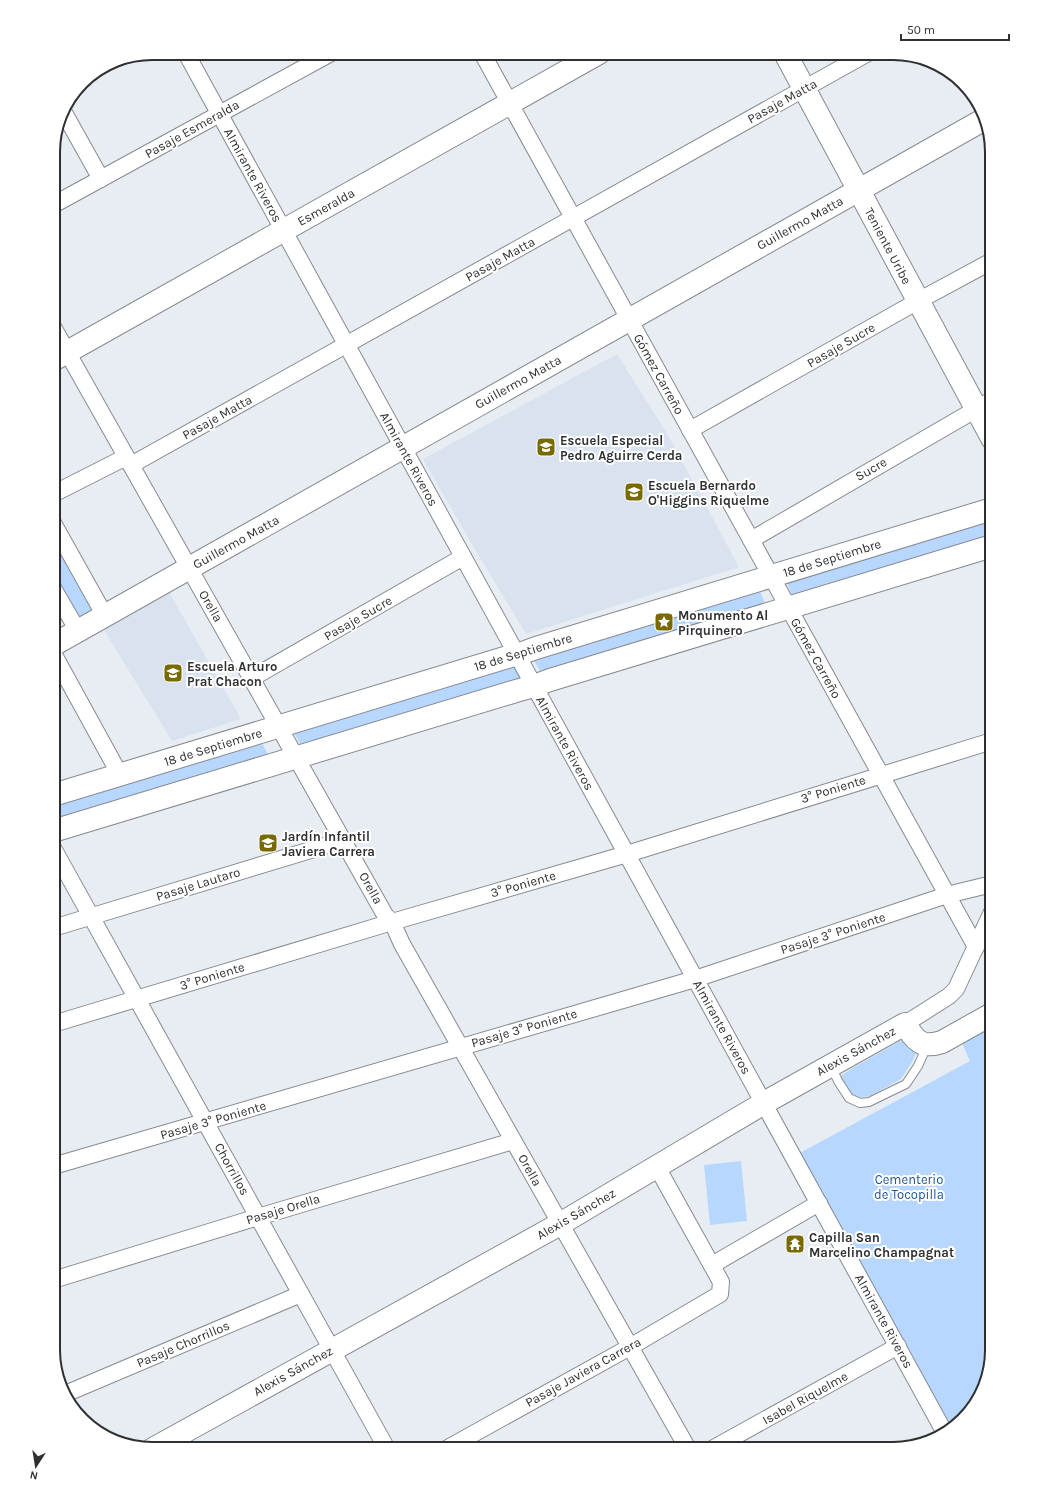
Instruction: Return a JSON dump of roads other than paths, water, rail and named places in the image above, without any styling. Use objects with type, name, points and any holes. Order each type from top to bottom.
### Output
[{"type":"street","name":"Almirante Riveros","points":[[190,60],[943,1428]]},
{"type":"street","name":"Pasaje Esmeralda","points":[[60,202],[318,60]]},
{"type":"street","name":"Gómez Carreño","points":[[486,60],[976,947]]},
{"type":"street","name":"Esmeralda","points":[[60,356],[587,60]]},
{"type":"street","name":"Teniente Uribe","points":[[789,60],[918,301],[984,404]]},
{"type":"street","name":"Pasaje Matta","points":[[60,491],[129,461],[346,345],[856,60]]},
{"type":"street","points":[[67,118],[101,180]]},
{"type":"street","name":"Guillermo Matta","points":[[60,641],[980,122]]},
{"type":"street","name":"Pasaje Sucre","points":[[690,430],[985,265]]},
{"type":"street","name":"Orella","points":[[60,356],[129,461],[386,915],[392,922],[402,944],[684,1442]]},
{"type":"street","name":"Sucre","points":[[751,540],[984,404]]},
{"type":"street","name":"18 de Septiembre","points":[[60,794],[985,511]]},
{"type":"street","points":[[60,544],[105,616]]},
{"type":"street","points":[[60,829],[985,548]]},
{"type":"street","name":"Pasaje Sucre","points":[[252,678],[463,557]]},
{"type":"street","points":[[60,600],[78,631]]},
{"type":"street","points":[[60,666],[120,775]]},
{"type":"street","name":"3° Poniente","points":[[60,1022],[392,922],[627,854],[880,774],[985,743]]},
{"type":"street","name":"Pasaje Lautaro","points":[[60,926],[344,840]]},
{"type":"street","name":"Chorrillos","points":[[60,861],[383,1442]]},
{"type":"street","name":"Pasaje 3° Poniente","points":[[60,1164],[695,979],[947,895],[985,886]]},
{"type":"street","points":[[905,1024],[950,996],[960,981],[985,927]]},
{"type":"street","points":[[928,1045],[934,1045],[942,1042],[985,1018]]},
{"type":"street","name":"Alexis Sánchez","points":[[166,1442],[560,1224],[764,1103],[905,1024],[914,1038],[928,1045]]},
{"type":"street","name":"Pasaje Orella","points":[[60,1278],[513,1141]]},
{"type":"street","points":[[657,1167],[712,1265],[819,1203]]},
{"type":"street","name":"Pasaje Javiera Carrera","points":[[459,1442],[630,1347],[720,1294],[721,1282],[712,1265]]},
{"type":"street","name":"Pasaje Chorrillos","points":[[70,1392],[301,1294]]},
{"type":"street","name":"Isabel Riquelme","points":[[725,1442],[898,1346]]},
{"type":"lane","points":[[831,1065],[838,1081],[849,1098],[860,1103],[869,1102],[906,1084],[918,1066],[928,1045]]},
{"type":"place","name":"Escuela Especial Pedro Aguirre Cerda","points":[[546,447]]},
{"type":"place","name":"Escuela Bernardo O'Higgins Riquelme","points":[[634,492]]},
{"type":"place","name":"Monumento Al Pirquinero","points":[[664,622]]},
{"type":"place","name":"Escuela Arturo Prat Chacon","points":[[173,673]]},
{"type":"place","name":"Jardín Infantil Javiera Carrera","points":[[268,843]]},
{"type":"place","name":"Capilla San Marcelino Champagnat","points":[[795,1244]]},
{"type":"park label","name":"Cementerio de Tocopilla","points":[[909,1186]]}]
